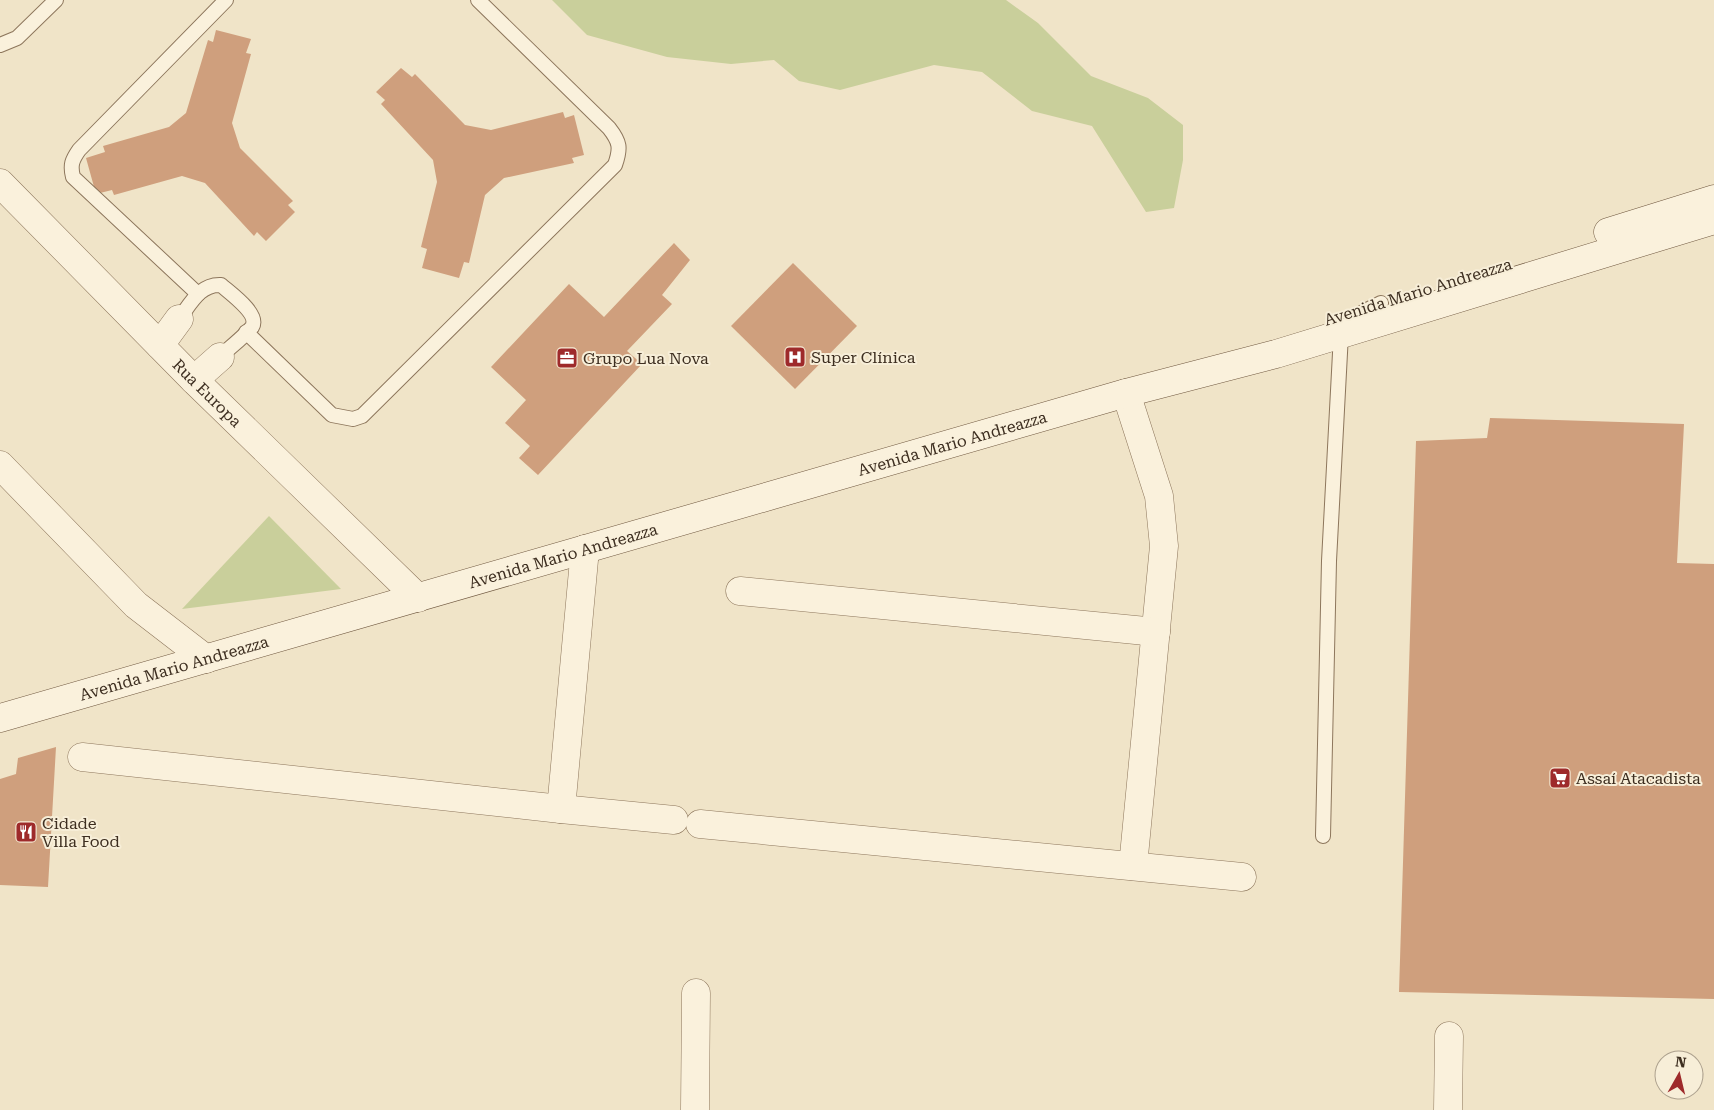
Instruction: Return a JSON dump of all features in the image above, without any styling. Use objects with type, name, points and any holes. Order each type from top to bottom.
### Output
[{"type":"street","name":"Rua Europa","points":[[0,183],[194,380],[418,598]]},
{"type":"street","name":"Avenida Mario Andreazza","points":[[1126,393],[1270,338],[1714,199]]},
{"type":"street","name":"Avenida Mario Andreazza","points":[[0,718],[1126,393],[1276,354],[1714,220]]},
{"type":"street","points":[[160,345],[179,319]]},
{"type":"street","points":[[194,380],[220,357]]},
{"type":"street","points":[[1126,393],[1159,496],[1164,546],[1133,866]]},
{"type":"street","points":[[0,465],[136,605],[206,659]]},
{"type":"street","points":[[561,809],[584,549]]},
{"type":"street","points":[[740,591],[1156,632]]},
{"type":"street","points":[[82,757],[561,809],[1242,878]]},
{"type":"street","points":[[695,1110],[696,993]]},
{"type":"street","points":[[1448,1110],[1449,1036]]},
{"type":"lane","points":[[0,45],[17,38],[56,0]]},
{"type":"lane","points":[[198,294],[73,177],[71,169],[72,160],[78,150],[226,0]]},
{"type":"lane","points":[[246,332],[332,415],[353,419],[362,416],[615,164],[620,152],[616,138],[609,128],[478,0]]},
{"type":"lane","points":[[179,319],[198,294],[211,284],[221,285],[250,311],[254,318],[253,326],[220,357]]},
{"type":"lane","points":[[1323,836],[1329,561],[1341,334],[1356,316],[1381,303]]},
{"type":"green space","points":[[552,0],[1006,0],[1038,23],[1091,76],[1148,98],[1183,125],[1183,160],[1174,208],[1146,212],[1092,126],[1032,111],[982,72],[934,65],[840,90],[799,81],[774,60],[731,64],[667,57],[587,35]]},
{"type":"green space","points":[[269,516],[341,589],[182,609]]},
{"type":"building","points":[[216,30],[251,39],[246,53],[251,54],[232,123],[240,148],[293,201],[288,205],[295,212],[266,241],[257,232],[254,236],[205,183],[182,176],[114,195],[112,190],[96,194],[86,158],[105,152],[103,146],[169,127],[186,113],[208,40],[213,42]]},
{"type":"building","points":[[401,68],[412,77],[415,74],[465,125],[491,130],[563,112],[565,118],[574,115],[584,155],[572,158],[574,163],[504,178],[485,195],[469,263],[464,262],[459,278],[422,268],[427,249],[421,247],[437,182],[433,160],[381,104],[385,100],[376,92]]},
{"type":"building","name":"Grupo Lua Nova","points":[[674,243],[690,260],[662,295],[672,304],[627,351],[642,364],[538,475],[519,458],[530,446],[505,423],[526,400],[491,367],[569,284],[604,317]]},
{"type":"building","name":"Super Clínica","points":[[793,263],[857,326],[795,389],[731,326]]},
{"type":"building","name":"Assaí Atacadista","points":[[1490,418],[1684,424],[1677,563],[1714,564],[1714,999],[1399,992],[1416,441],[1487,438]]},
{"type":"building","name":"Cidade Villa Food","points":[[56,747],[48,887],[0,885],[0,779],[16,774],[18,758]]},
{"type":"place","name":"Super Clínica","points":[[795,357]]},
{"type":"place","name":"Grupo Lua Nova","points":[[567,358]]},
{"type":"place","name":"Assaí Atacadista","points":[[1560,778]]},
{"type":"place","name":"Cidade Villa Food","points":[[26,832]]}]
